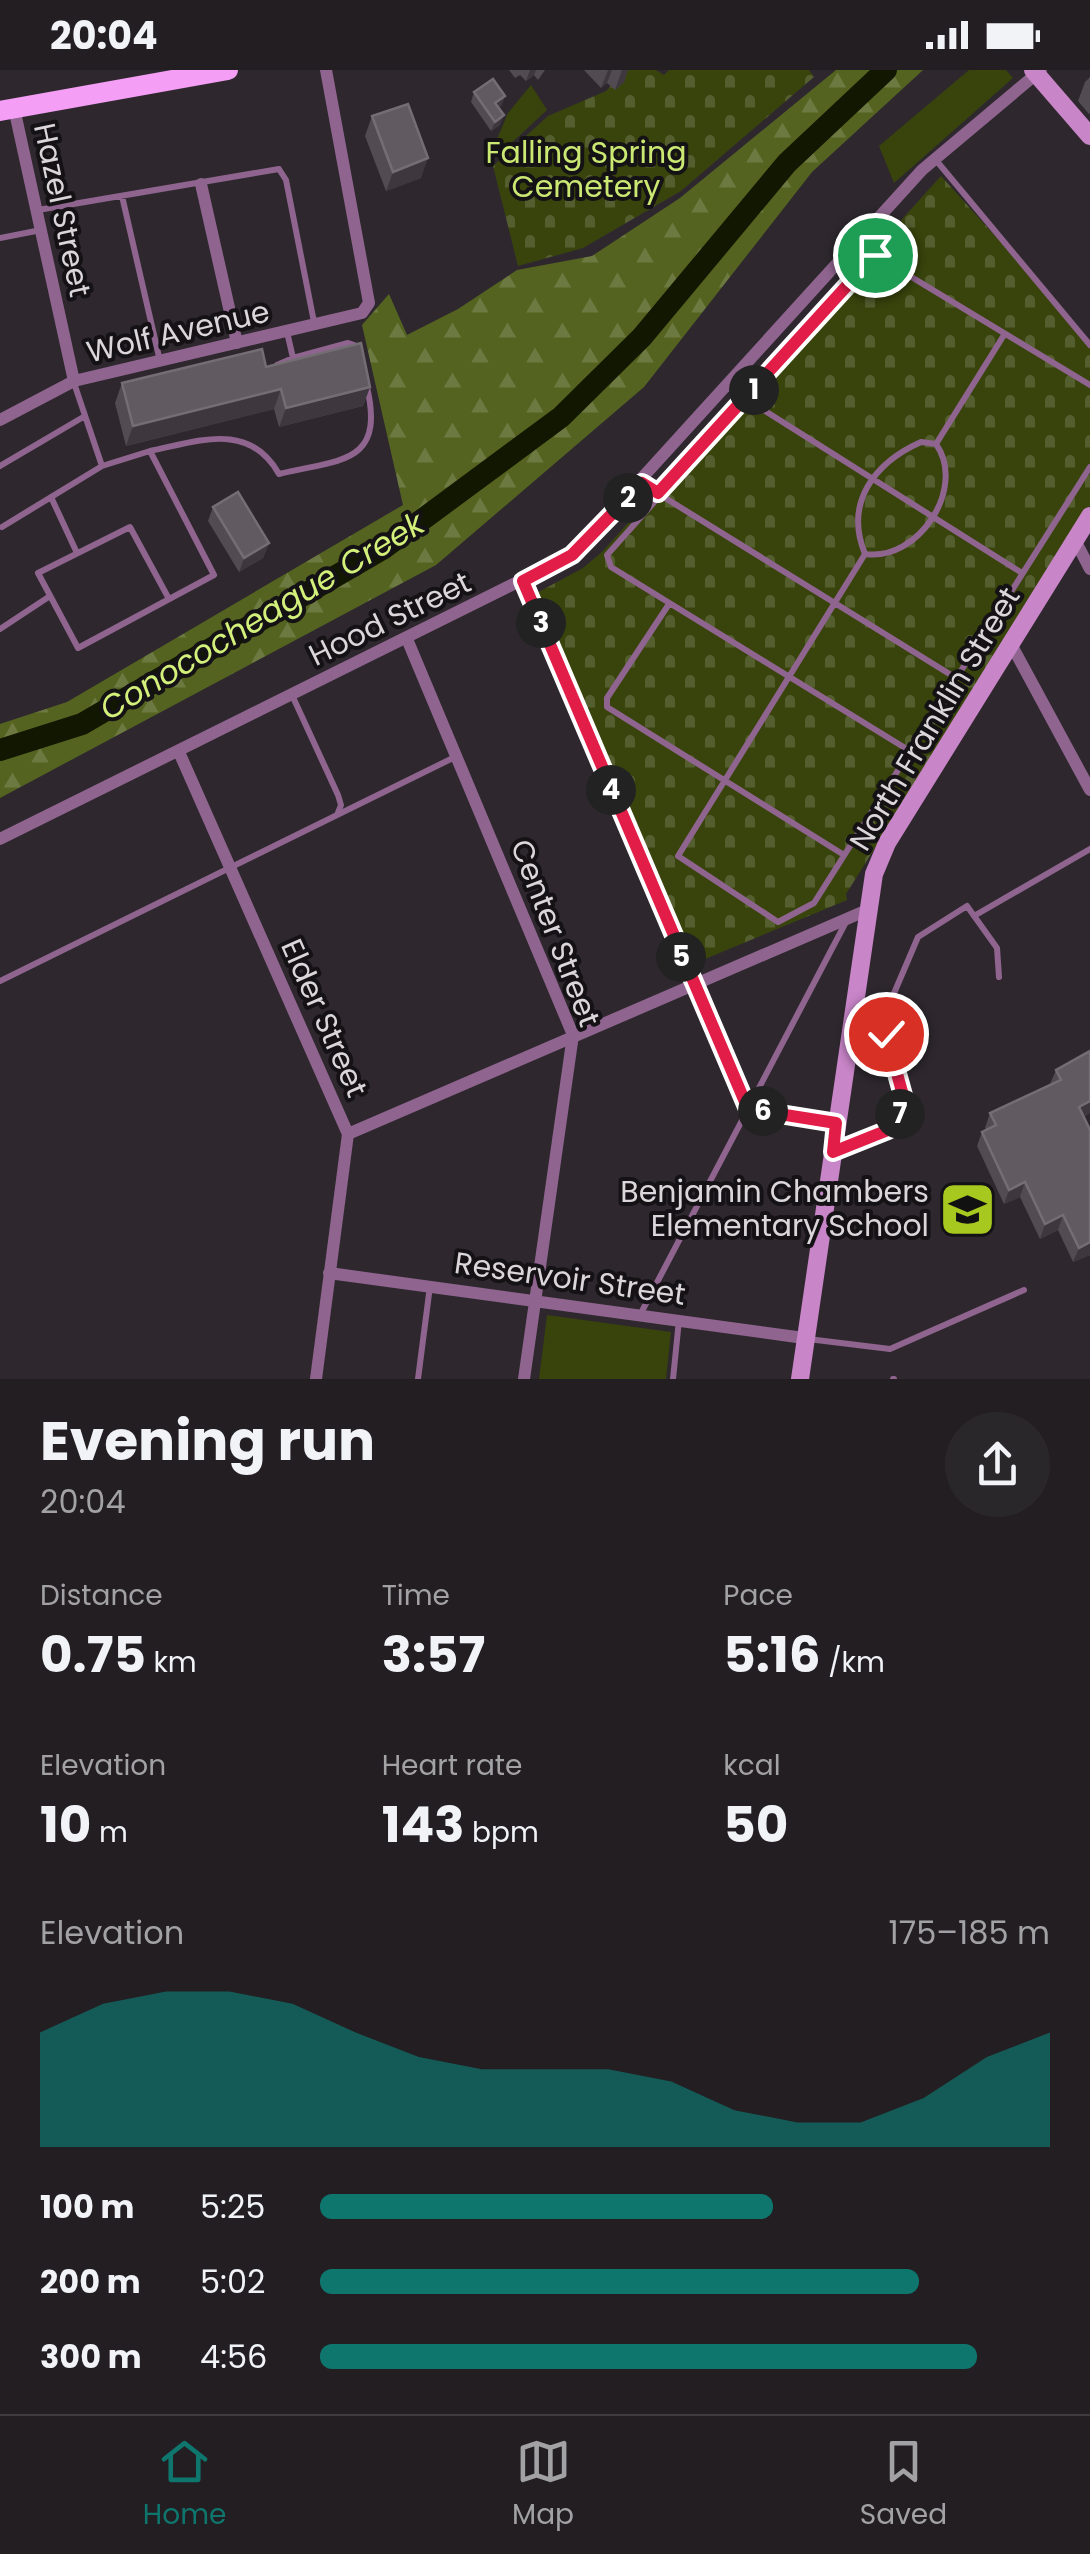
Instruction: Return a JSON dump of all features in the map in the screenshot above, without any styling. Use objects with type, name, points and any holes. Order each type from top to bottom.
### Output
[{"type":"main road","points":[[7,109],[228,70]]},
{"type":"street","name":"Wolf Avenue","points":[[0,420],[74,381],[352,318],[368,303],[326,70]]},
{"type":"street","points":[[1036,71],[1090,136]]},
{"type":"street","name":"Hood Street","points":[[0,840],[572,555],[642,483],[934,158],[1036,71]]},
{"type":"street","name":"Hazel Street","points":[[7,109],[36,210],[74,381]]},
{"type":"street","points":[[201,184],[237,344]]},
{"type":"street","name":"North Franklin Street","points":[[800,1379],[833,1152],[857,914],[887,844],[1090,516]]},
{"type":"street","points":[[1075,540],[1090,568]]},
{"type":"street","name":"Center Street","points":[[406,639],[458,755],[572,1035],[524,1379]]},
{"type":"street","points":[[1011,644],[1090,790]]},
{"type":"street","name":"Elder Street","points":[[179,752],[348,1134],[316,1379]]},
{"type":"street","points":[[348,1134],[857,914]]},
{"type":"street","name":"Reservoir Street","points":[[329,1273],[804,1338]]},
{"type":"lane","points":[[934,158],[1090,345]]},
{"type":"lane","points":[[36,210],[279,169],[283,173],[315,326]]},
{"type":"lane","points":[[122,196],[160,362]]},
{"type":"lane","points":[[0,238],[40,230]]},
{"type":"lane","points":[[910,751],[669,604],[607,560],[658,493],[875,255],[1090,386]]},
{"type":"lane","points":[[287,332],[293,358]]},
{"type":"lane","points":[[936,444],[1004,335]]},
{"type":"lane","points":[[268,369],[293,358],[348,344],[358,346],[361,362]]},
{"type":"lane","points":[[1,526],[102,466],[150,451],[226,436],[268,454],[279,474],[349,456],[366,442],[375,423],[364,377]]},
{"type":"lane","points":[[74,381],[102,466]]},
{"type":"lane","points":[[727,388],[1022,573]]},
{"type":"lane","points":[[0,466],[85,416]]},
{"type":"lane","points":[[866,554],[877,556],[903,546],[934,518],[946,475],[944,456],[936,444],[920,442],[898,452],[870,478],[857,522],[866,554],[723,778],[678,856],[778,922],[814,903],[1090,467]]},
{"type":"lane","points":[[150,451],[214,574],[169,599],[78,648],[38,573],[130,527],[169,599]]},
{"type":"lane","points":[[642,483],[956,678]]},
{"type":"lane","points":[[51,497],[76,553]]},
{"type":"lane","points":[[523,581],[748,1109]]},
{"type":"lane","points":[[0,629],[50,596]]},
{"type":"lane","points":[[669,604],[608,698],[607,706],[844,856]]},
{"type":"lane","points":[[292,695],[341,805],[337,816]]},
{"type":"lane","points":[[0,981],[458,755]]},
{"type":"lane","points":[[974,916],[1090,848]]},
{"type":"lane","points":[[833,1152],[888,1130],[906,1106],[886,1034],[889,1004],[918,937],[966,906],[997,948],[999,977]]},
{"type":"lane","points":[[641,1314],[748,1109],[857,914]]},
{"type":"lane","points":[[748,1109],[836,1123]]},
{"type":"lane","points":[[418,1379],[430,1286]]},
{"type":"lane","points":[[804,1338],[890,1349],[1024,1290]]},
{"type":"lane","points":[[672,1379],[679,1318]]},
{"type":"green space","name":"Falling Spring Cemetery","points":[[626,70],[656,70],[664,75],[669,70],[809,70],[814,77],[681,191],[583,248],[518,266],[493,166],[548,116],[606,91]]},
{"type":"green space","points":[[836,70],[923,70],[812,172],[644,387],[436,565],[0,798],[0,724],[67,702],[403,505],[362,325],[389,294],[407,335],[458,309],[517,270],[592,256],[680,198]]},
{"type":"green space","points":[[969,70],[1006,70],[1013,78],[894,183],[879,146]]},
{"type":"green space","points":[[531,85],[547,110],[504,150],[497,139],[508,113]]},
{"type":"green space","points":[[941,176],[1090,341],[1090,506],[846,894],[847,900],[693,964],[533,595],[583,568],[602,552]]},
{"type":"green space","points":[[547,1315],[671,1332],[666,1379],[539,1379]]},
{"type":"building","points":[[493,79],[505,96],[495,103],[504,115],[495,122],[474,92]]},
{"type":"building","points":[[408,104],[428,158],[393,172],[372,116]]},
{"type":"building","points":[[361,343],[370,387],[286,408],[281,389],[133,426],[122,383],[262,349],[266,367]]},
{"type":"building","points":[[238,492],[269,543],[244,558],[213,507]]},
{"type":"building","points":[[1090,1051],[1090,1101],[1079,1107],[1090,1130],[1090,1242],[1079,1248],[1063,1215],[1045,1224],[1025,1182],[1009,1190],[982,1132],[996,1125],[990,1113],[1061,1080],[1056,1070]]},
{"type":"waterway","name":"Conococheague Creek","points":[[0,750],[82,724],[384,548],[561,417],[642,337],[787,163],[886,70]]},
{"type":"place","name":"Benjamin Chambers Elementary School","points":[[968,1209]]},
{"type":"route","points":[[875,255],[658,493],[642,483],[572,555],[523,581],[748,1109],[836,1123],[833,1152],[888,1130],[906,1106],[886,1034]]}]
